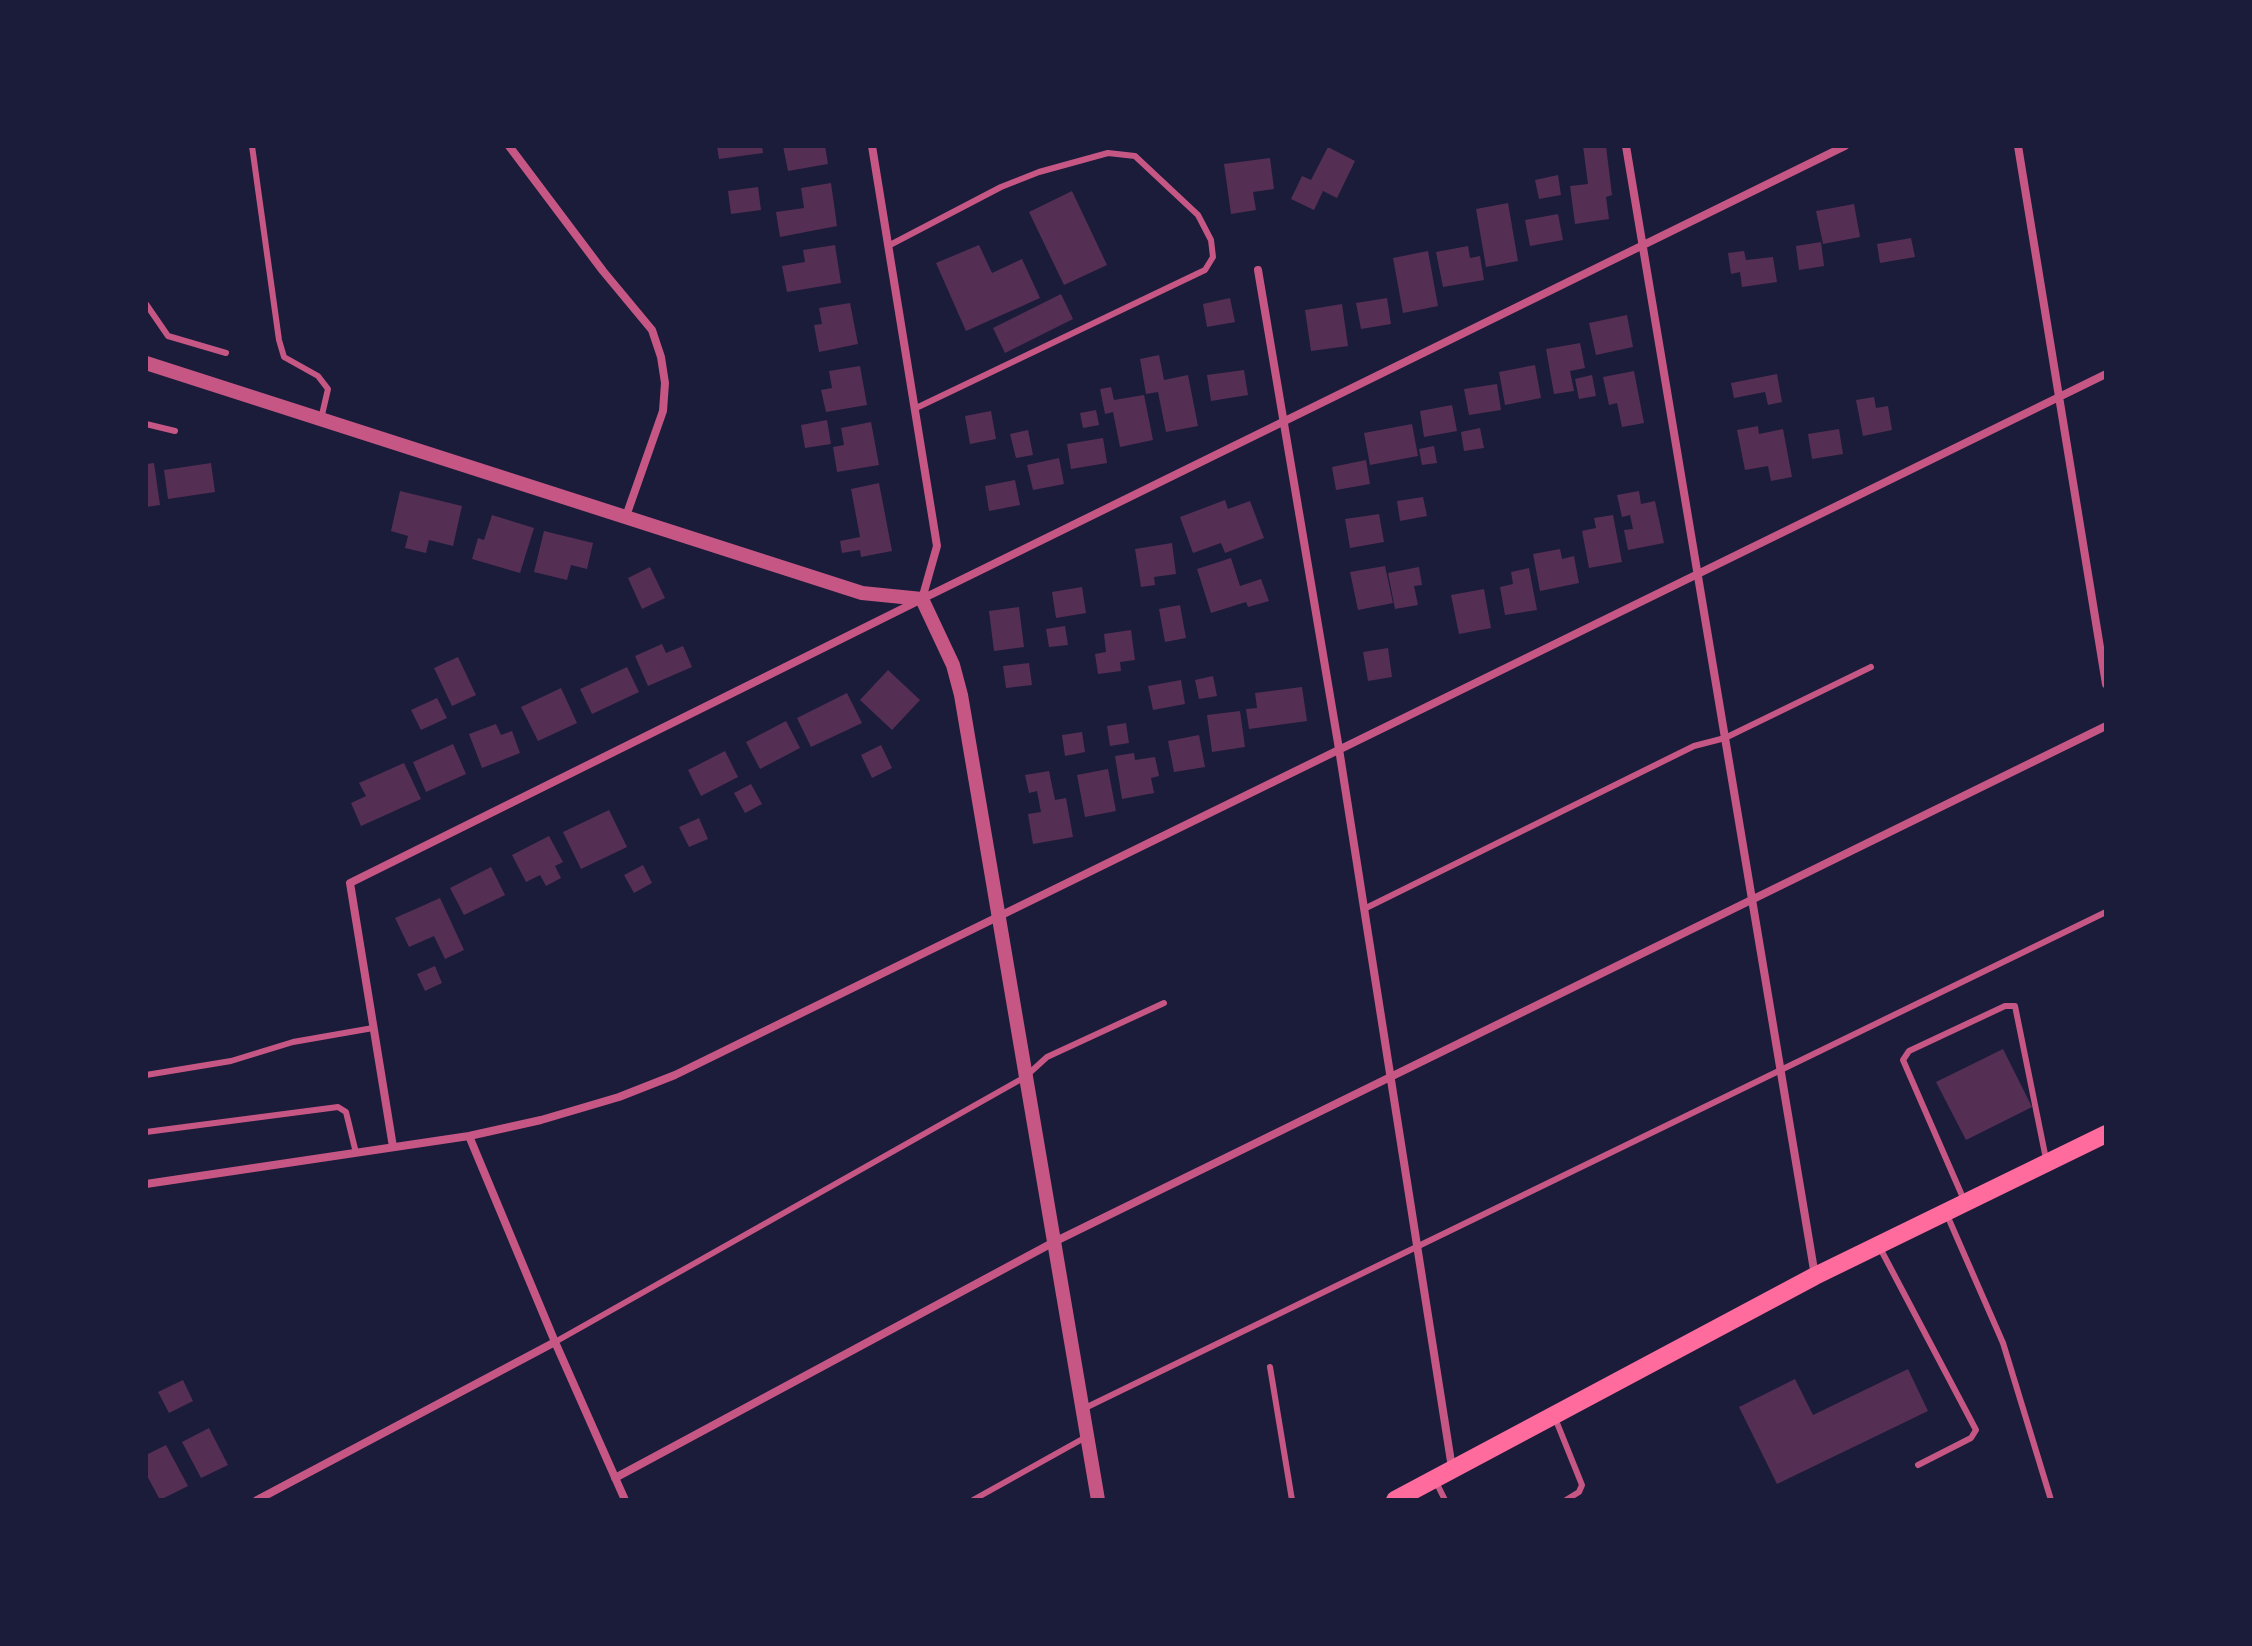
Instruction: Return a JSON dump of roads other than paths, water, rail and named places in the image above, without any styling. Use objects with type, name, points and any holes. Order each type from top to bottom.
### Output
[{"type":"main road","points":[[1395,1500],[1815,1276],[2106,1134]]},
{"type":"street","points":[[509,146],[603,271],[652,330],[661,357],[665,383],[663,411],[625,519]]},
{"type":"street","points":[[872,146],[937,546],[922,599],[953,665],[961,695],[1098,1500]]},
{"type":"street","points":[[1626,146],[1815,1276]]},
{"type":"street","points":[[393,1147],[350,883],[1845,146]]},
{"type":"street","points":[[2018,146],[2106,684]]},
{"type":"street","points":[[1258,270],[1339,749],[1452,1468]]},
{"type":"street","points":[[146,363],[862,593],[922,599]]},
{"type":"street","points":[[146,1184],[469,1136],[541,1120],[619,1097],[675,1075],[2106,374]]},
{"type":"street","points":[[615,1478],[1054,1242],[2106,726]]},
{"type":"street","points":[[469,1136],[625,1500]]},
{"type":"street","points":[[257,1500],[555,1342]]},
{"type":"lane","points":[[252,146],[279,340],[284,357],[318,376],[328,389],[321,419]]},
{"type":"lane","points":[[888,246],[1001,187],[1039,172],[1108,153],[1135,156],[1198,215],[1211,240],[1213,257],[1205,270],[914,409]]},
{"type":"lane","points":[[146,304],[168,336],[226,353]]},
{"type":"lane","points":[[146,424],[175,431]]},
{"type":"lane","points":[[1364,909],[1694,746],[1725,738],[1871,667]]},
{"type":"lane","points":[[1082,1410],[2106,912]]},
{"type":"lane","points":[[555,1342],[1025,1077],[1047,1057],[1164,1003]]},
{"type":"lane","points":[[1965,1203],[1903,1060],[1909,1051],[2005,1006],[2015,1006],[2047,1162]]},
{"type":"lane","points":[[146,1075],[231,1061],[293,1042],[373,1028]]},
{"type":"lane","points":[[146,1132],[338,1107],[346,1112],[356,1153]]},
{"type":"lane","points":[[1946,1212],[2003,1343],[2051,1500]]},
{"type":"lane","points":[[1878,1245],[1976,1430],[1971,1438],[1918,1465]]},
{"type":"lane","points":[[1270,1367],[1292,1500]]},
{"type":"lane","points":[[1553,1415],[1582,1485],[1579,1492],[1566,1500]]},
{"type":"lane","points":[[973,1500],[1086,1437]]},
{"type":"lane","points":[[1434,1478],[1445,1500]]}]
